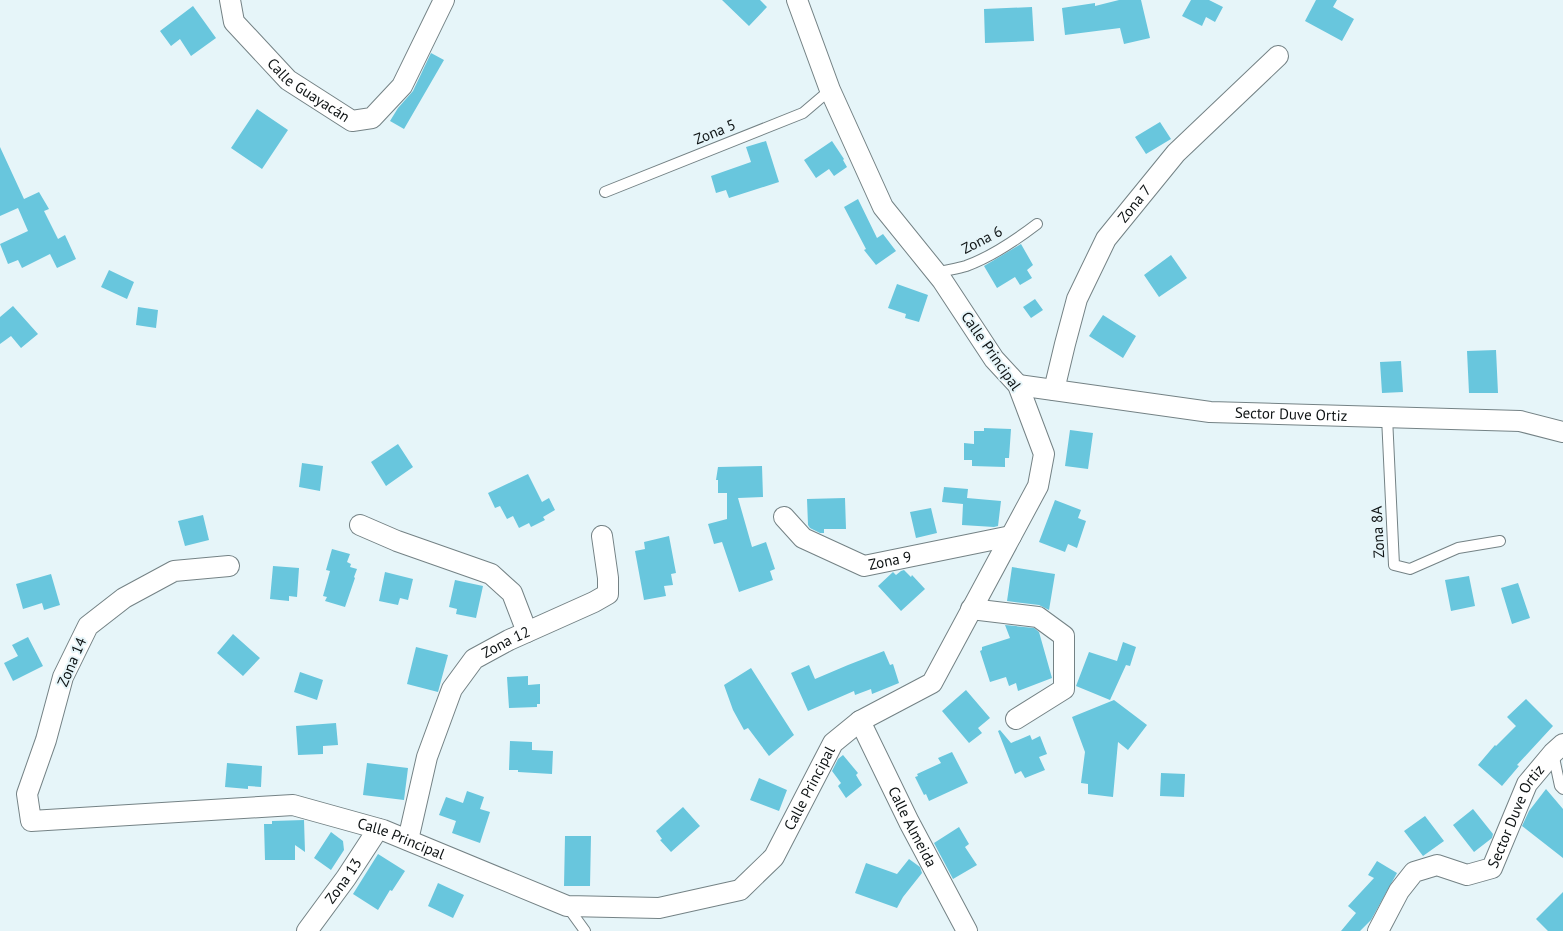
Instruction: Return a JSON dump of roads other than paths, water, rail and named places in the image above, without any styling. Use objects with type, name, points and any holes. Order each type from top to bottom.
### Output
[{"type":"street","name":"Calle Guayacán","points":[[230,0],[234,22],[288,80],[352,121],[372,118],[402,86],[444,0]]},
{"type":"street","name":"Calle Principal","points":[[31,821],[293,805],[378,829],[408,840],[567,906],[659,908],[740,890],[774,857],[833,743],[860,721],[932,683],[1038,486],[1044,454],[1018,385],[994,359],[936,273],[882,207],[830,90],[797,0]]},
{"type":"street","name":"Zona 7","points":[[1054,390],[1077,299],[1106,239],[1176,153],[1278,56]]},
{"type":"street","name":"Sector Duve Ortiz","points":[[1018,385],[1210,412],[1520,421],[1563,432]]},
{"type":"street","name":"Zona 9","points":[[784,518],[802,538],[864,566],[1011,536]]},
{"type":"street","points":[[360,525],[397,541],[491,574],[512,593],[527,632]]},
{"type":"street","name":"Zona 12","points":[[408,840],[427,757],[452,689],[474,659],[608,594],[608,578],[602,536]]},
{"type":"street","name":"Zona 14","points":[[31,821],[27,794],[46,740],[63,677],[88,626],[124,598],[174,571],[229,566]]},
{"type":"street","points":[[971,609],[1038,618],[1064,636],[1064,689],[1016,719]]},
{"type":"street","name":"Calle Almeida","points":[[860,721],[909,822],[967,931]]},
{"type":"street","name":"Sector Duve Ortiz","points":[[1378,931],[1399,891],[1414,872],[1437,864],[1467,875],[1492,868],[1527,784],[1558,749]]},
{"type":"street","name":"Zona 13","points":[[307,931],[346,878],[378,829]]},
{"type":"lane","name":"Zona 5","points":[[605,192],[803,113],[830,90]]},
{"type":"lane","name":"Zona 6","points":[[936,273],[966,266],[1019,238],[1037,224]]},
{"type":"lane","name":"Zona 8A","points":[[1387,417],[1394,564],[1410,569],[1458,548],[1500,541]]},
{"type":"lane","points":[[1558,749],[1560,786],[1563,789]]},
{"type":"lane","points":[[567,906],[585,931]]}]
